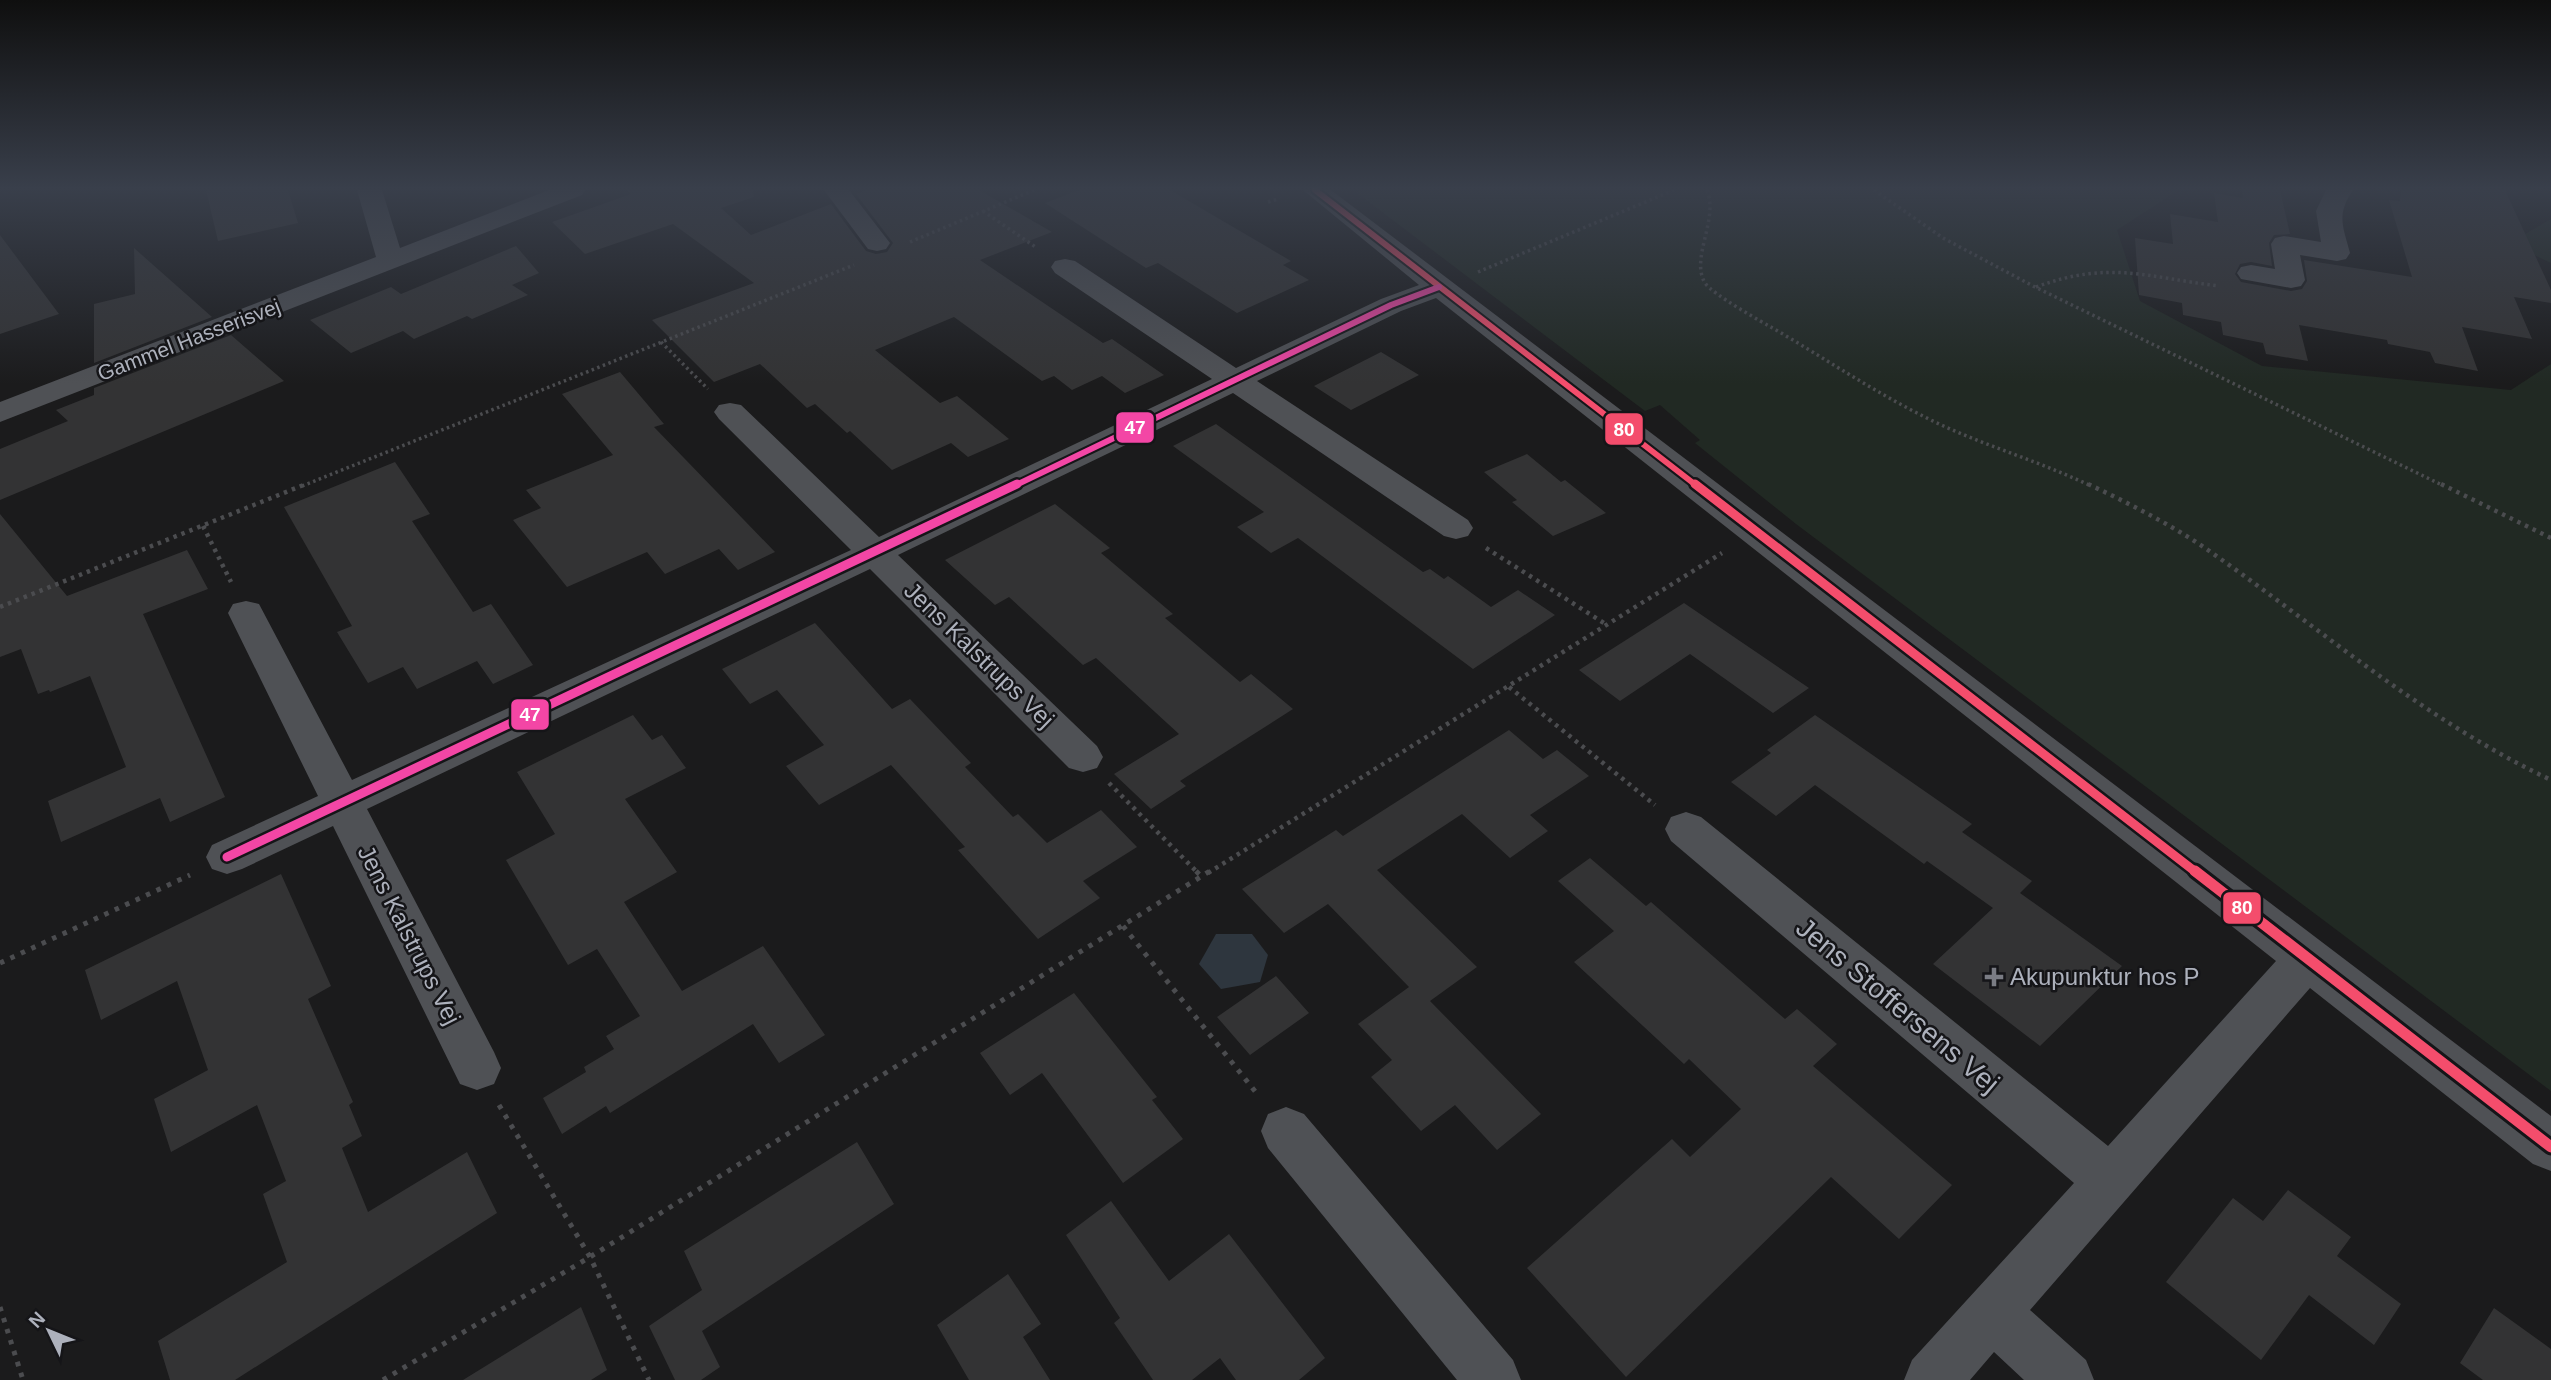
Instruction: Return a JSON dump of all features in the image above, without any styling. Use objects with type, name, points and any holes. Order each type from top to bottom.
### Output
[{"type":"street","points":[[389,254],[391,261]]},
{"type":"street","name":"Gammel Hasserisvej","points":[[0,413],[408,254]]},
{"type":"street","points":[[1412,254],[1453,282],[2551,1147]]},
{"type":"street","points":[[2252,273],[2291,280],[2286,254]]},
{"type":"street","points":[[1065,267],[1456,528]]},
{"type":"street","points":[[227,857],[874,553],[1391,304],[1453,282]]},
{"type":"street","name":"Jens Kalstrups Vej","points":[[730,412],[1083,757]]},
{"type":"street","name":"Jens Kalstrups Vej","points":[[246,612],[477,1068]]},
{"type":"street","name":"Jens Stoffersens Vej","points":[[1686,829],[2110,1180]]},
{"type":"street","points":[[1932,1380],[2308,958]]},
{"type":"street","points":[[1286,1131],[1493,1380]]},
{"type":"street","points":[[1992,1313],[2066,1380]]},
{"type":"path","points":[[0,607],[662,342],[869,254]]},
{"type":"path","points":[[1047,254],[1065,267]]},
{"type":"path","points":[[1453,282],[1519,254]]},
{"type":"path","points":[[1702,254],[1699,268],[1706,285],[1770,327],[1919,414],[1980,442],[2058,470],[2135,507],[2203,547],[2427,711],[2511,761],[2551,780]]},
{"type":"path","points":[[1973,254],[2035,288],[2551,538]]},
{"type":"path","points":[[2035,288],[2090,270],[2131,271],[2218,287],[2252,273]]},
{"type":"path","points":[[662,342],[730,412]]},
{"type":"path","points":[[203,526],[246,612]]},
{"type":"path","points":[[1456,528],[1608,625]]},
{"type":"path","points":[[383,1380],[590,1257],[1727,550]]},
{"type":"path","points":[[1508,687],[1686,829]]},
{"type":"path","points":[[1083,757],[1202,877]]},
{"type":"path","points":[[0,963],[227,857]]},
{"type":"path","points":[[1123,926],[1286,1131]]},
{"type":"path","points":[[477,1068],[590,1257],[649,1380]]},
{"type":"path","points":[[0,1307],[23,1380]]},
{"type":"shaded area","points":[[1438,254],[2125,254],[2140,301],[2262,366],[2511,390],[2551,364],[2551,1091],[1796,524],[1695,443],[1700,440],[1660,405],[1645,411]]},
{"type":"shaded area","points":[[2533,254],[2551,254],[2551,263]]},
{"type":"shaded area","points":[[1216,934],[1252,934],[1268,955],[1260,982],[1221,989],[1199,964]]},
{"type":"building","points":[[0,254],[14,254],[59,314],[0,334]]},
{"type":"building","points":[[134,254],[141,254],[212,317],[94,363],[94,304],[135,294]]},
{"type":"building","points":[[496,254],[523,254],[539,273],[512,285],[528,295],[472,319],[467,316],[414,339],[403,331],[351,353],[310,320],[391,287],[401,294]]},
{"type":"building","points":[[715,254],[994,254],[980,260],[1103,343],[1112,339],[1164,375],[1125,393],[1102,376],[1072,390],[1054,376],[1042,381],[954,317],[875,350],[940,403],[957,396],[1009,439],[968,457],[951,443],[892,470],[850,431],[847,433],[815,404],[807,408],[760,364],[714,382],[652,320],[754,283]]},
{"type":"building","points":[[1125,254],[1280,254],[1291,261],[1283,265],[1309,280],[1237,313],[1158,263],[1146,268]]},
{"type":"building","points":[[2136,254],[2270,254],[2272,266],[2251,262],[2240,264],[2235,274],[2241,282],[2291,291],[2302,289],[2307,281],[2304,260],[2412,277],[2405,254],[2535,254],[2551,290],[2551,303],[2514,297],[2532,339],[2462,327],[2478,371],[2435,363],[2430,352],[2388,344],[2387,340],[2299,325],[2308,361],[2266,354],[2263,343],[2223,335],[2221,322],[2183,315],[2182,303],[2139,295]]},
{"type":"building","points":[[231,335],[284,381],[0,500],[0,449],[68,421],[56,410],[94,395],[94,388]]},
{"type":"building","points":[[1381,352],[1419,375],[1351,410],[1314,386]]},
{"type":"building","points":[[620,372],[664,424],[654,427],[775,552],[738,570],[719,549],[665,574],[647,552],[567,587],[513,520],[541,508],[526,490],[613,455],[562,394]]},
{"type":"building","points":[[1216,424],[1423,572],[1430,569],[1444,579],[1448,576],[1491,607],[1518,590],[1555,615],[1473,669],[1298,538],[1271,553],[1237,527],[1264,512],[1173,446]]},
{"type":"building","points":[[1527,454],[1606,513],[1553,536],[1512,502],[1517,500],[1484,472]]},
{"type":"building","points":[[395,462],[430,514],[412,521],[473,612],[491,604],[533,665],[493,684],[477,661],[417,689],[403,667],[368,683],[337,632],[352,626],[284,507]]},
{"type":"building","points":[[1055,504],[1110,548],[1101,553],[1173,614],[1165,618],[1240,682],[1251,674],[1293,709],[1180,781],[1186,786],[1151,809],[1114,774],[1179,734],[1096,658],[1083,665],[1009,597],[995,605],[945,560]]},
{"type":"building","points":[[0,514],[67,596],[187,550],[208,589],[143,614],[225,797],[170,822],[160,798],[61,842],[48,801],[126,767],[90,676],[38,694],[21,649],[0,657]]},
{"type":"building","points":[[1684,603],[1809,688],[1773,713],[1690,654],[1620,701],[1579,670]]},
{"type":"building","points":[[815,623],[892,709],[910,699],[971,763],[965,767],[1013,817],[1018,814],[1047,843],[1101,810],[1137,847],[1083,881],[1100,898],[1038,939],[958,850],[965,847],[891,765],[819,805],[786,766],[824,745],[777,690],[750,704],[722,669]]},
{"type":"building","points":[[633,715],[652,740],[662,735],[686,768],[625,799],[677,872],[624,902],[682,991],[763,946],[825,1035],[779,1063],[753,1024],[610,1113],[606,1106],[562,1134],[543,1098],[586,1072],[584,1067],[614,1049],[606,1036],[640,1016],[597,949],[568,965],[506,860],[555,834],[517,772]]},
{"type":"building","points":[[1815,715],[1972,824],[1962,832],[2032,881],[2020,893],[2122,966],[2040,1046],[1933,964],[1993,908],[1927,861],[1924,864],[1815,785],[1776,816],[1731,782],[1771,753],[1767,750]]},
{"type":"building","points":[[1509,730],[1543,759],[1557,750],[1589,776],[1530,815],[1548,831],[1510,858],[1462,814],[1377,870],[1477,967],[1430,1001],[1541,1114],[1497,1150],[1455,1105],[1421,1131],[1371,1077],[1392,1060],[1358,1024],[1409,987],[1328,904],[1284,933],[1242,889],[1336,830],[1343,836]]},
{"type":"building","points":[[1590,858],[1646,906],[1651,902],[1785,1019],[1797,1009],[1837,1044],[1813,1066],[1952,1185],[1899,1239],[1831,1177],[1626,1377],[1527,1268],[1672,1139],[1690,1157],[1741,1109],[1689,1059],[1684,1064],[1574,962],[1614,931],[1558,881]]},
{"type":"building","points":[[281,874],[331,986],[308,999],[353,1102],[349,1105],[362,1136],[342,1148],[368,1212],[467,1152],[497,1213],[235,1380],[170,1380],[158,1341],[287,1262],[263,1194],[286,1181],[257,1105],[171,1152],[154,1099],[208,1070],[177,981],[101,1020],[85,970]]},
{"type":"building","points":[[1276,976],[1309,1013],[1250,1055],[1217,1017]]},
{"type":"building","points":[[1074,993],[1157,1097],[1152,1100],[1183,1139],[1123,1183],[1042,1073],[1010,1095],[980,1053]]},
{"type":"building","points":[[857,1142],[894,1204],[702,1331],[720,1367],[701,1380],[675,1380],[649,1326],[702,1290],[684,1251]]},
{"type":"building","points":[[2288,1190],[2351,1237],[2337,1256],[2401,1304],[2374,1345],[2309,1295],[2261,1360],[2166,1282],[2233,1198],[2263,1221]]},
{"type":"building","points":[[1111,1201],[1169,1281],[1229,1234],[1325,1358],[1299,1380],[1236,1380],[1220,1358],[1192,1380],[1153,1380],[1114,1323],[1120,1318],[1066,1235]]},
{"type":"building","points":[[1008,1274],[1041,1324],[1023,1337],[1050,1380],[969,1380],[937,1325]]},
{"type":"building","points":[[581,1307],[607,1370],[591,1380],[463,1380]]},
{"type":"building","points":[[2494,1308],[2551,1349],[2551,1380],[2483,1380],[2460,1363]]},
{"type":"transit line","name":"80","points":[[1398,254],[2551,1147]]},
{"type":"transit line","name":"47","points":[[227,857],[874,553],[1391,305],[1439,287]]},
{"type":"place","name":"Akupunktur hos P","points":[[1994,977]]}]
